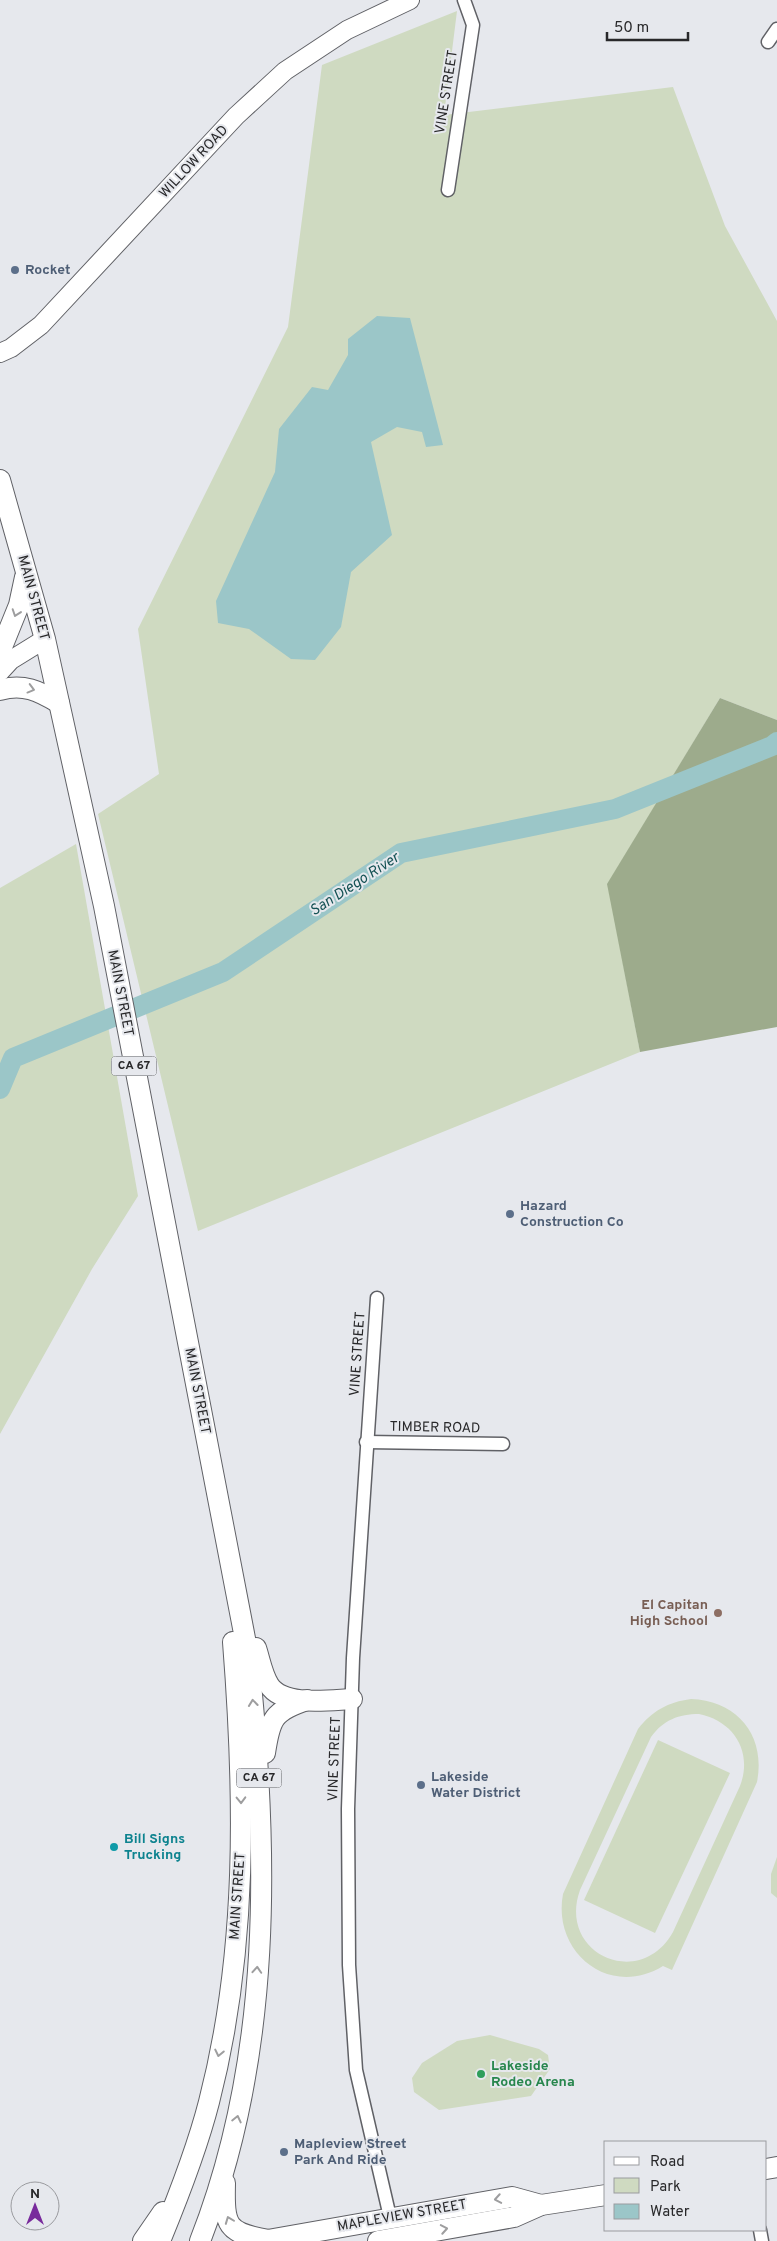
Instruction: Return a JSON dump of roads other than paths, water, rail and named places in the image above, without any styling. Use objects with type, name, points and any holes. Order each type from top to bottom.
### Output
[{"type":"main road","name":"WILLOW ROAD","points":[[0,354],[41,326],[236,116],[285,71],[347,30],[410,0]]},
{"type":"main road","name":"MAIN STREET","points":[[0,480],[45,640],[83,810],[248,1654],[260,1792],[262,1862],[254,2018],[243,2092],[226,2166],[200,2241]]},
{"type":"main road","points":[[0,652],[19,605],[26,572]]},
{"type":"main road","points":[[0,672],[11,660],[45,640]]},
{"type":"main road","points":[[0,690],[9,687],[35,689],[60,703]]},
{"type":"main road","name":"MAIN STREET","points":[[160,2241],[187,2175],[209,2102],[233,1974],[242,1860],[240,1734],[226,1540]]},
{"type":"main road","points":[[226,1540],[261,1666],[275,1692],[287,1697],[307,1700],[352,1699]]},
{"type":"main road","points":[[260,1792],[271,1721],[278,1713],[289,1706],[307,1700]]},
{"type":"main road","points":[[226,2166],[226,2214],[233,2230],[241,2235],[275,2239]]},
{"type":"main road","name":"MAPLEVIEW STREET","points":[[379,2241],[514,2217],[541,2205],[604,2195]]},
{"type":"main road","name":"MAPLEVIEW STREET","points":[[275,2239],[390,2217],[512,2197],[541,2205]]},
{"type":"main road","points":[[143,2241],[161,2214],[175,2204]]},
{"type":"main road","points":[[175,2204],[177,2241]]},
{"type":"street","name":"VINE STREET","points":[[448,190],[473,25],[464,0]]},
{"type":"street","points":[[768,42],[777,29]]},
{"type":"street","name":"VINE STREET","points":[[377,1298],[358,1569],[352,1699],[348,1809],[349,1955],[356,2070],[390,2217]]},
{"type":"street","name":"TIMBER ROAD","points":[[366,1442],[504,1444]]},
{"type":"water","points":[[377,316],[410,318],[443,445],[426,447],[422,432],[397,427],[371,442],[392,535],[351,572],[341,627],[315,660],[291,659],[249,629],[218,623],[216,601],[275,472],[279,429],[312,387],[328,390],[348,355],[348,339]]},
{"type":"waterway","name":"San Diego River","points":[[0,1089],[13,1058],[223,972],[401,853],[615,809],[772,746],[777,742]]},
{"type":"place","name":"Rocket","points":[[15,270]]},
{"type":"place","name":"Hazard Construction Co","points":[[510,1214]]},
{"type":"place","name":"El Capitan High School","points":[[718,1613]]},
{"type":"place","name":"Lakeside Water District","points":[[421,1785]]},
{"type":"place","name":"Bill Signs Trucking","points":[[114,1847]]},
{"type":"place","name":"Lakeside Rodeo Arena","points":[[481,2074]]},
{"type":"place","name":"Mapleview Street Park And Ride","points":[[284,2152]]}]
